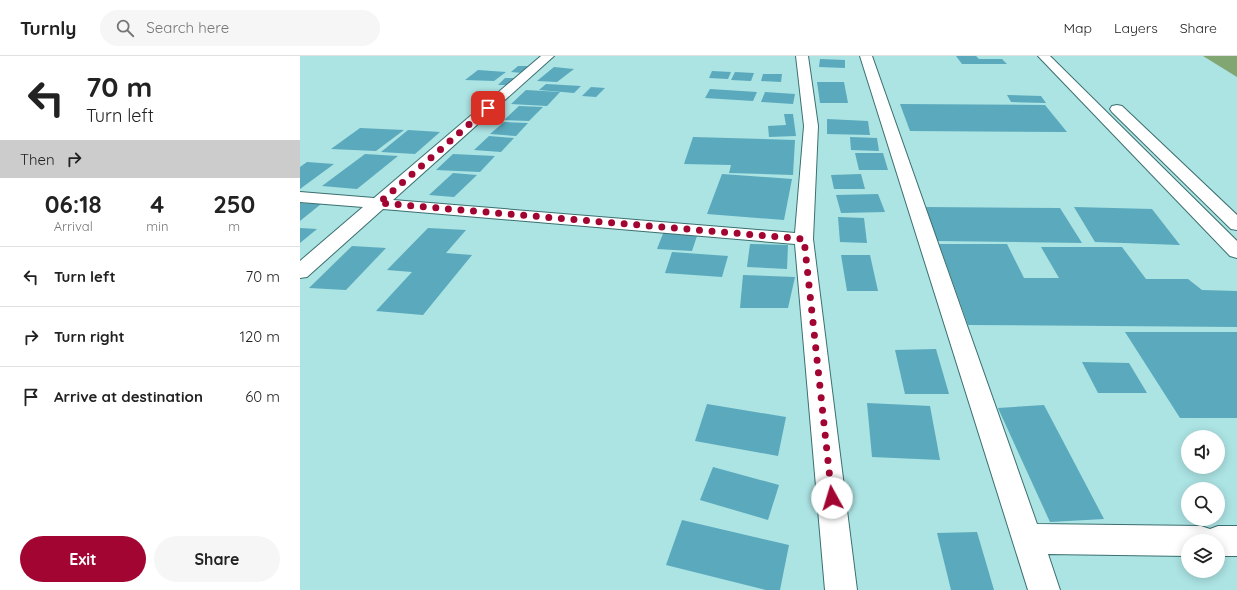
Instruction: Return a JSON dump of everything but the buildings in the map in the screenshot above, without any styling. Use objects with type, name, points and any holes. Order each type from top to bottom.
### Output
[{"type":"street","points":[[300,272],[548,56]]},
{"type":"street","points":[[802,56],[811,126],[804,239],[841,590]]},
{"type":"street","points":[[866,56],[1044,590]]},
{"type":"street","points":[[1044,56],[1237,252]]},
{"type":"street","points":[[1061,56],[1237,225]]},
{"type":"street","points":[[300,197],[804,239]]},
{"type":"street","points":[[1027,539],[1181,541]]},
{"type":"street","points":[[1225,541],[1237,541]]},
{"type":"shaded area","points":[[1203,56],[1237,56],[1237,77]]},
{"type":"route","points":[[488,108],[379,203],[804,239],[832,498]]}]
